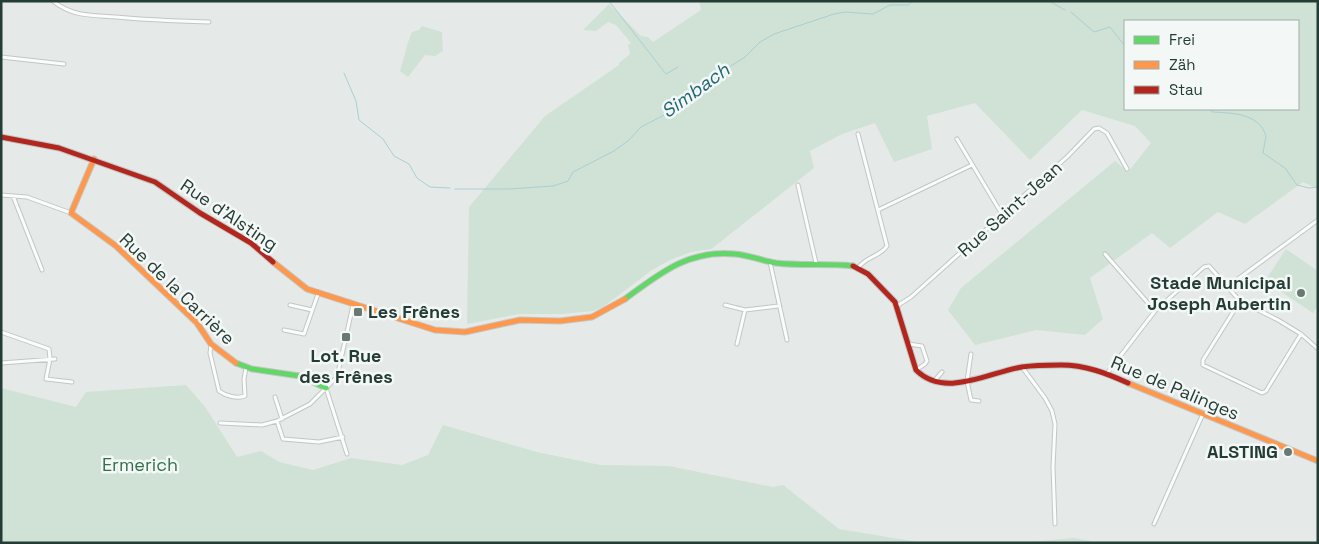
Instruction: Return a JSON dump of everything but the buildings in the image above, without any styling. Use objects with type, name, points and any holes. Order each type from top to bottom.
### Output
[{"type":"main road","name":"Rue d'Alsting","points":[[1,137],[52,146],[136,174],[164,187],[200,212],[251,243],[294,281],[318,294],[435,330],[465,332],[520,320],[560,322],[592,317],[621,302],[658,273],[676,263],[708,254],[735,254],[770,262]]},
{"type":"main road","points":[[71,213],[94,159]]},
{"type":"main road","name":"Rue de la Carrière","points":[[71,213],[116,246],[197,323],[211,344],[238,365],[246,368],[300,376],[326,388]]},
{"type":"main road","points":[[770,262],[816,263],[858,268],[888,292],[897,306],[916,370]]},
{"type":"main road","name":"Rue de Palinges","points":[[916,370],[921,377],[954,384],[1022,367],[1063,365],[1108,372],[1202,416],[1318,461]]},
{"type":"street","points":[[53,1],[66,10],[86,16],[148,22],[209,22]]},
{"type":"street","points":[[1,57],[64,64]]},
{"type":"street","name":"Rue Saint-Jean","points":[[897,306],[911,297],[1003,216],[1094,129],[1099,128],[1107,133],[1127,169]]},
{"type":"street","points":[[858,134],[888,246],[885,250],[862,262],[858,268]]},
{"type":"street","points":[[957,139],[1003,216]]},
{"type":"street","points":[[878,210],[972,165]]},
{"type":"street","points":[[798,186],[816,263]]},
{"type":"street","points":[[1,196],[27,196],[71,213]]},
{"type":"street","points":[[13,196],[42,270]]},
{"type":"street","points":[[1227,286],[1318,220]]},
{"type":"street","points":[[1105,254],[1155,312]]},
{"type":"street","points":[[770,262],[778,306],[787,340]]},
{"type":"street","points":[[1108,372],[1155,312],[1204,267],[1209,266],[1240,301],[1301,334],[1318,349]]},
{"type":"street","points":[[284,330],[304,334],[318,294]]},
{"type":"street","points":[[1240,301],[1203,360],[1203,364],[1262,393],[1266,391],[1301,334]]},
{"type":"street","points":[[290,305],[312,310]]},
{"type":"street","points":[[220,423],[246,426],[277,421],[310,404],[337,377],[353,305]]},
{"type":"street","points":[[725,305],[745,310],[778,306]]},
{"type":"street","points":[[737,344],[745,310]]},
{"type":"street","points":[[1,332],[49,349],[50,359],[46,378],[72,382]]},
{"type":"street","points":[[211,344],[210,353],[219,391],[227,396],[245,396],[244,379],[246,368]]},
{"type":"street","points":[[909,344],[922,346],[926,360],[926,363],[916,370]]},
{"type":"street","points":[[972,354],[967,381],[971,400],[979,401]]},
{"type":"street","points":[[1,363],[54,358]]},
{"type":"street","points":[[1022,367],[1024,373],[1045,398],[1054,418],[1055,524]]},
{"type":"street","points":[[935,381],[942,372]]},
{"type":"street","points":[[326,388],[347,454]]},
{"type":"street","points":[[275,397],[282,419]]},
{"type":"street","points":[[1154,524],[1202,416]]},
{"type":"street","points":[[277,421],[283,439],[319,442],[343,437]]},
{"type":"green space","points":[[699,1],[1318,1],[1318,189],[1303,182],[1245,224],[1218,212],[1170,248],[1152,233],[1090,278],[1103,319],[1085,335],[1036,330],[975,345],[948,310],[961,288],[1115,161],[1128,172],[1151,143],[1135,126],[1082,110],[1030,160],[975,103],[927,116],[932,149],[894,162],[875,123],[842,134],[810,151],[814,168],[719,243],[711,249],[691,252],[670,260],[652,270],[603,307],[593,311],[562,314],[519,314],[467,324],[469,207],[545,116],[619,65],[630,54],[628,45],[631,43],[616,25],[608,22],[596,31],[583,30],[609,4],[641,36],[648,37],[653,42],[701,10]]},
{"type":"green space","points":[[422,26],[442,32],[443,51],[435,56],[425,55],[408,77],[400,71],[412,32],[419,30]]},
{"type":"green space","name":"Stade Municipal Joseph Aubertin","points":[[1286,249],[1318,271],[1318,306],[1313,313],[1265,281]]},
{"type":"green space","name":"Ermerich","points":[[186,385],[206,408],[237,457],[261,451],[279,462],[313,470],[351,458],[402,465],[428,455],[443,425],[537,452],[600,465],[669,466],[773,487],[783,485],[839,529],[924,543],[1,543],[1,388],[76,407],[86,392]]},
{"type":"green space","points":[[1074,538],[1091,541],[1092,543],[958,543],[1029,542]]},
{"type":"waterway","points":[[609,1],[666,74],[678,67]]},
{"type":"waterway","name":"Simbach","points":[[455,189],[509,189],[553,186],[568,181],[573,172],[614,151],[629,140],[641,127],[670,112],[709,80],[745,57],[760,42],[774,34],[834,14],[845,12],[873,14],[890,5],[908,5],[913,1]]},
{"type":"waterway","name":"Simbach","points":[[1049,1],[1065,10]]},
{"type":"waterway","name":"Simbach","points":[[1071,12],[1094,32],[1110,27],[1124,45]]},
{"type":"waterway","name":"Simbach","points":[[344,73],[356,101],[359,120],[383,139],[394,156],[409,164],[417,178],[430,187],[450,188]]},
{"type":"waterway","name":"Simbach","points":[[1211,110],[1212,112],[1244,116],[1257,123],[1266,136],[1263,153],[1285,168],[1297,185],[1309,188],[1318,187]]},
{"type":"traffic: fast","points":[[625,299],[663,272],[689,259],[703,255],[718,253],[735,254],[776,263],[853,266]]},
{"type":"traffic: fast","points":[[236,363],[252,369],[300,376],[326,388]]},
{"type":"traffic: slow","points":[[94,159],[71,213],[116,246],[197,323],[211,344],[236,363]]},
{"type":"traffic: slow","points":[[273,262],[307,289],[435,330],[465,332],[520,320],[560,321],[592,317],[625,299]]},
{"type":"traffic: slow","points":[[1128,383],[1318,461]]},
{"type":"traffic: jam","points":[[1,137],[59,148],[155,182],[200,213],[251,243],[273,262]]},
{"type":"traffic: jam","points":[[853,266],[868,274],[895,302],[916,370],[928,378],[940,382],[954,383],[982,378],[1022,367],[1061,365],[1095,370],[1128,383]]},
{"type":"place","name":"Stade Municipal Joseph Aubertin","points":[[1301,293]]},
{"type":"place","name":"Les Frênes","points":[[358,312]]},
{"type":"place","name":"Lot. Rue des Frênes","points":[[346,337]]},
{"type":"place","name":"ALSTING","points":[[1288,452]]}]
